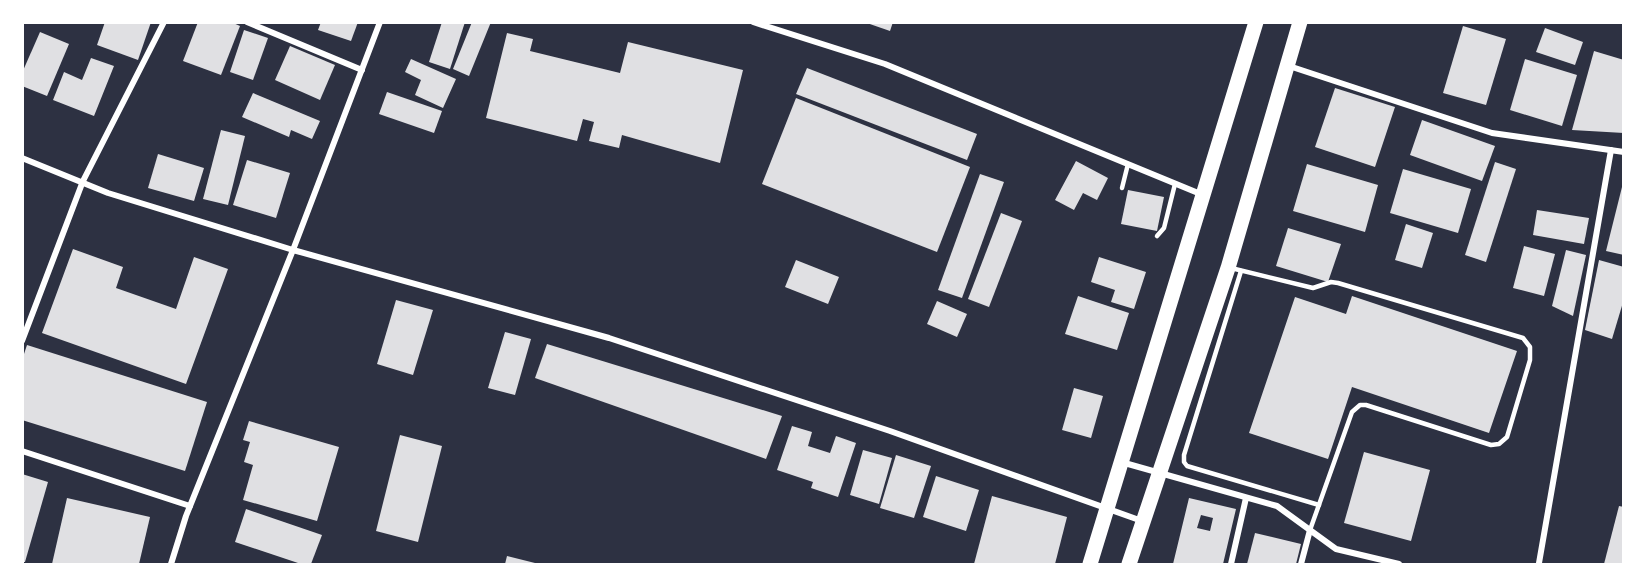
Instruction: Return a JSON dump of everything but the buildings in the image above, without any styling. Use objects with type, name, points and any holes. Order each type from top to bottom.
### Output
[{"type":"main road","points":[[1090,564],[1256,22]]},
{"type":"main road","points":[[1129,564],[1158,474],[1235,269],[1300,22]]},
{"type":"street","points":[[22,342],[83,182],[164,22]]},
{"type":"street","points":[[246,22],[362,70]]},
{"type":"street","points":[[171,564],[190,506],[293,250],[380,22]]},
{"type":"street","points":[[753,22],[885,64],[1204,196]]},
{"type":"street","points":[[1288,66],[1492,133],[1623,152]]},
{"type":"street","points":[[1539,563],[1611,150]]},
{"type":"street","points":[[22,158],[108,193],[293,250],[609,338],[890,431],[1142,521]]},
{"type":"street","points":[[22,451],[190,506]]},
{"type":"street","points":[[1121,462],[1277,506],[1336,549],[1399,564]]},
{"type":"street","points":[[1231,564],[1246,498]]},
{"type":"street","points":[[1301,564],[1310,530]]},
{"type":"lane","points":[[1122,188],[1128,164]]},
{"type":"lane","points":[[1157,236],[1164,228],[1175,184]]},
{"type":"lane","points":[[1310,530],[1319,505],[1352,412],[1360,405],[1491,445],[1505,440],[1530,360],[1530,347],[1523,338],[1338,283],[1331,282],[1313,288],[1235,269],[1184,454],[1184,462],[1187,466],[1319,505]]},
{"type":"lane","points":[[1370,564],[1372,557]]}]
